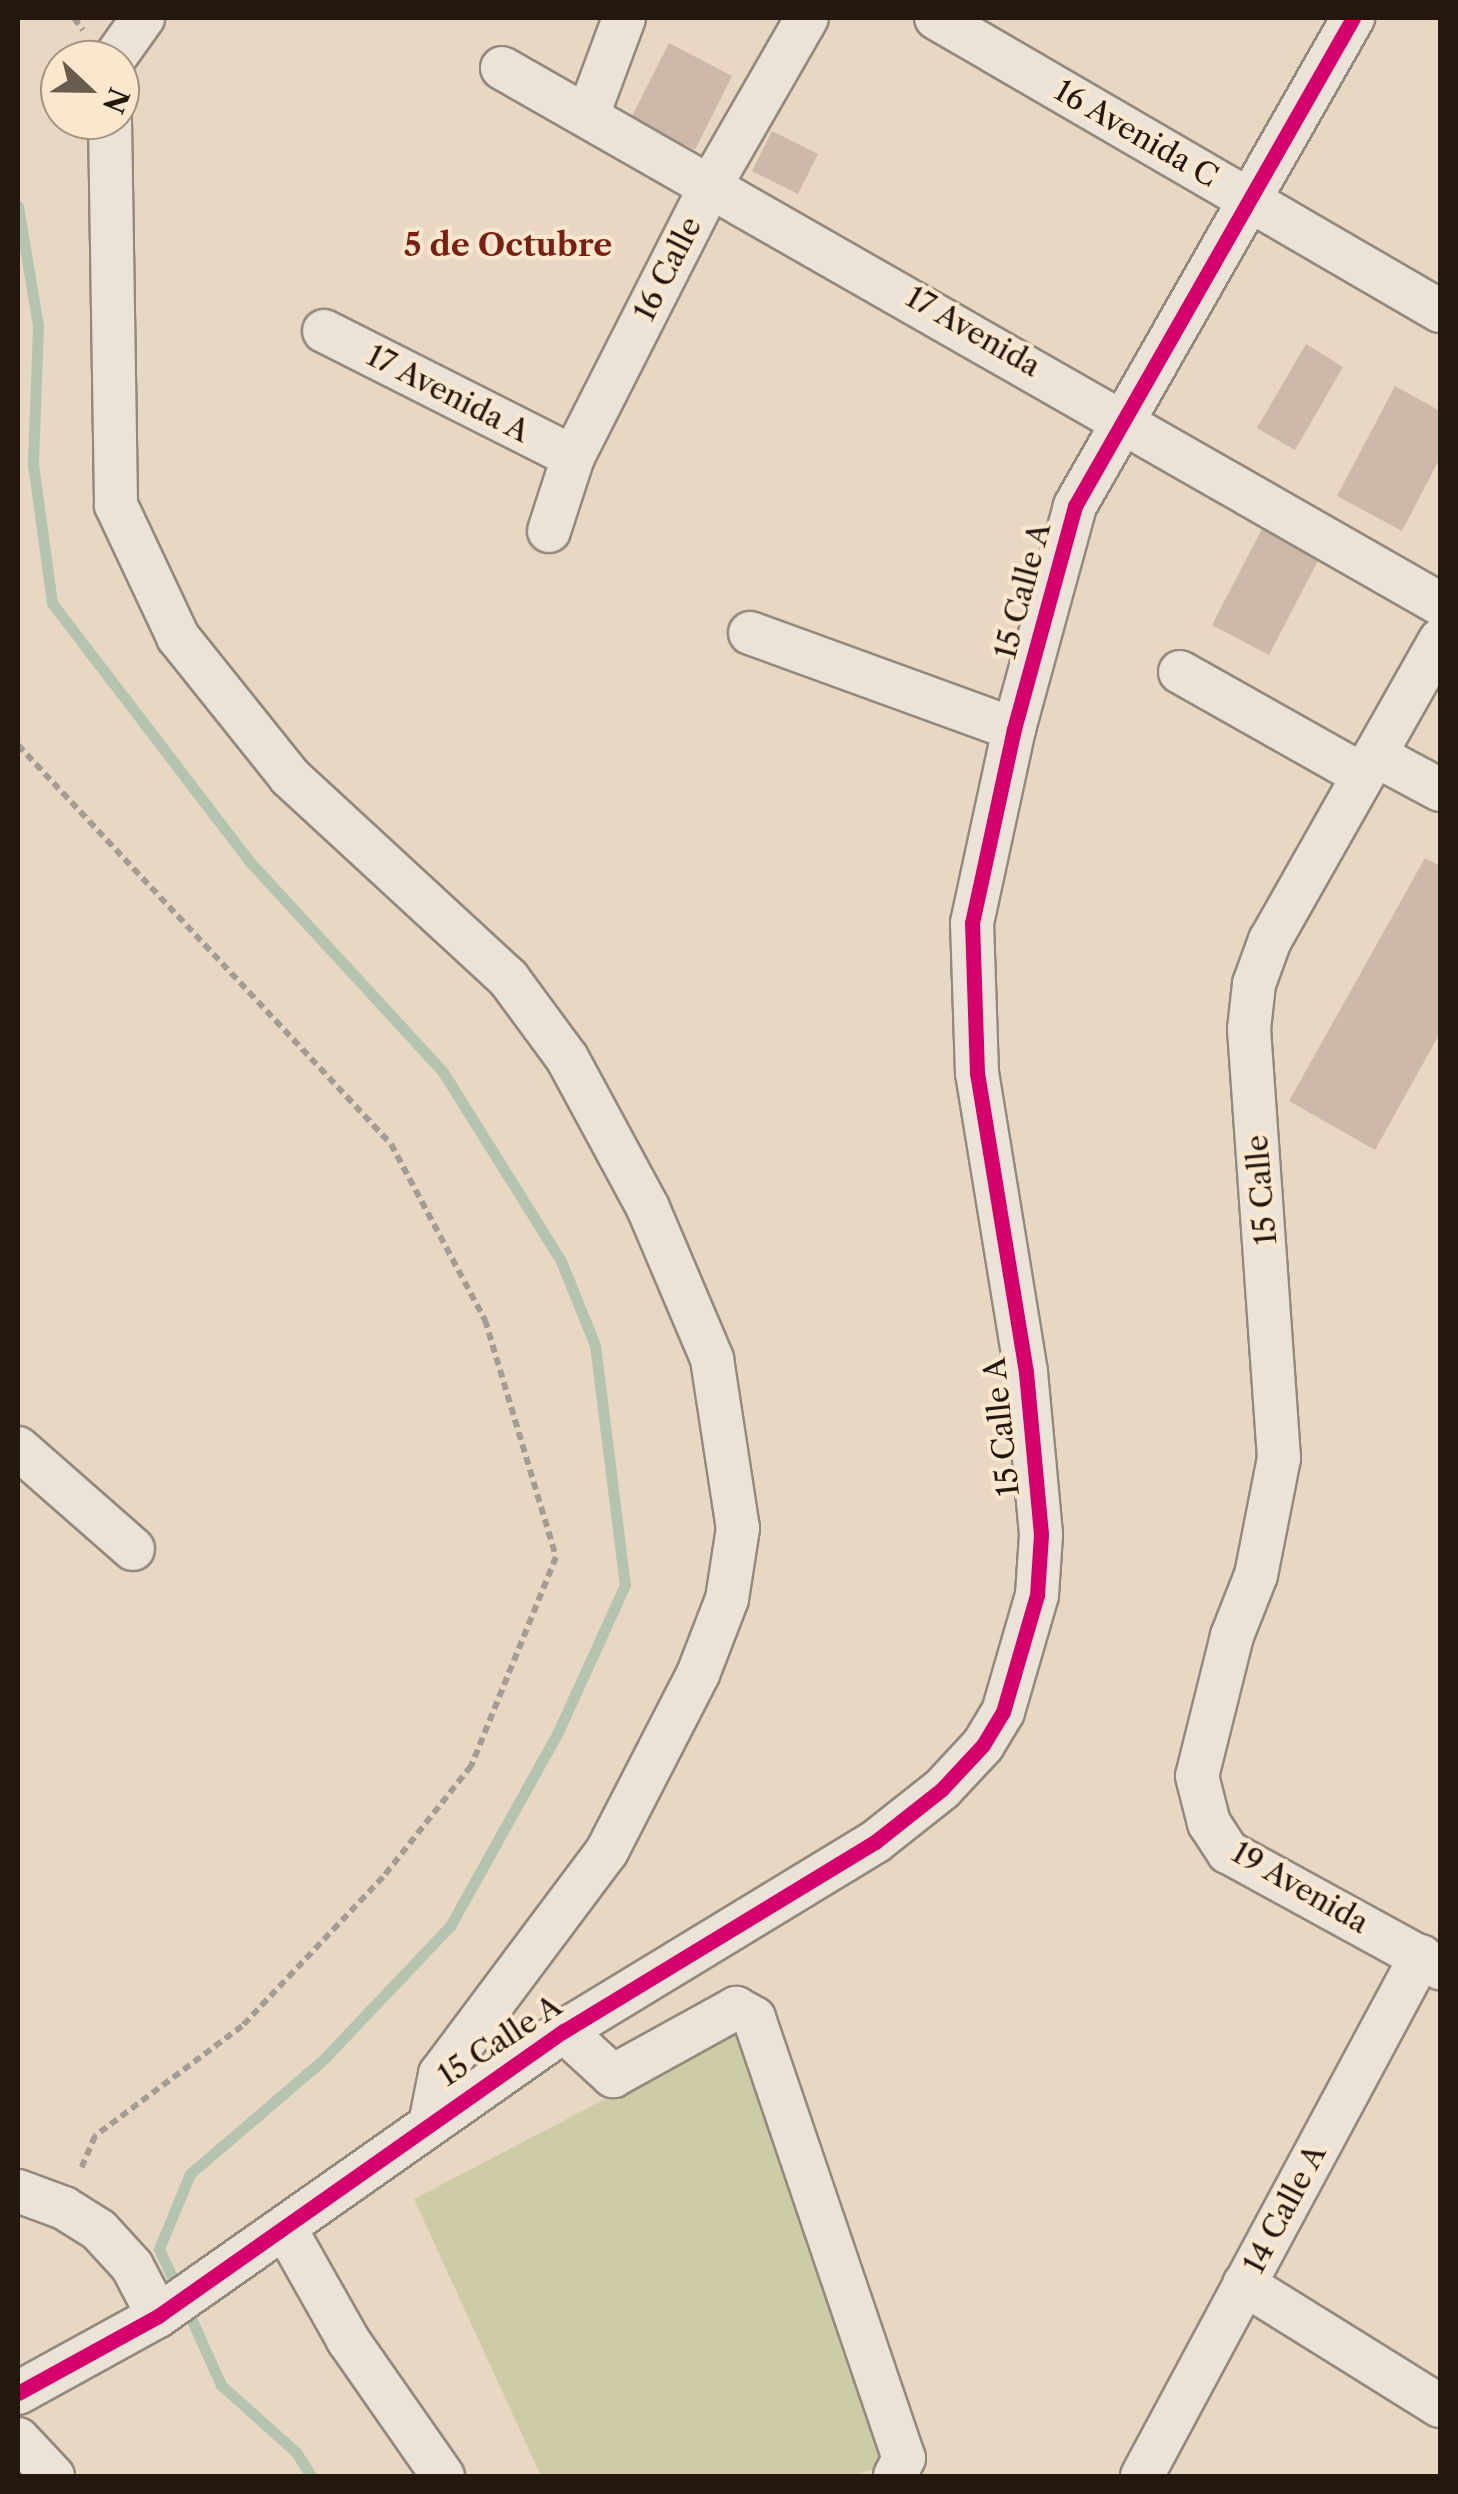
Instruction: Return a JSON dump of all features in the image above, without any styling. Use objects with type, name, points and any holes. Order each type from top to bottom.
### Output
[{"type":"street","points":[[127,40],[142,18]]},
{"type":"street","points":[[588,114],[624,18]]},
{"type":"street","name":"16 Calle","points":[[549,530],[573,457],[712,183],[807,18]]},
{"type":"street","name":"16 Avenida C","points":[[936,18],[1440,311]]},
{"type":"street","name":"15 Calle A","points":[[18,2393],[163,2313],[432,2119],[564,2031],[875,1842],[942,1789],[984,1745],[1024,1656],[1040,1534],[1026,1372],[987,1152],[970,989],[972,923],[1014,729],[1075,506],[1121,416],[1353,18]]},
{"type":"street","name":"17 Avenida","points":[[502,68],[1121,416],[1440,604]]},
{"type":"street","points":[[110,140],[116,505],[178,638],[290,776],[508,978],[567,1058],[648,1208],[712,1359],[738,1528],[727,1599],[698,1674],[607,1852],[440,2074],[432,2119]]},
{"type":"street","name":"17 Avenida A","points":[[324,330],[573,457]]},
{"type":"street","points":[[750,633],[1014,729]]},
{"type":"street","name":"15 Calle","points":[[1197,1776],[1232,1636],[1256,1575],[1279,1458],[1249,1029],[1254,984],[1270,940],[1440,640]]},
{"type":"street","points":[[1180,672],[1369,765],[1440,790]]},
{"type":"street","points":[[18,1448],[133,1549]]},
{"type":"street","name":"19 Avenida","points":[[1197,1776],[1209,1823],[1228,1852],[1431,1962]]},
{"type":"street","name":"14 Calle A","points":[[1146,2469],[1244,2284],[1431,1962]]},
{"type":"street","points":[[564,2031],[613,2076],[736,2008],[754,2018],[904,2458],[895,2476]]},
{"type":"street","points":[[18,2191],[82,2219],[132,2266],[163,2313]]},
{"type":"street","points":[[285,2228],[348,2340],[443,2476]]},
{"type":"street","points":[[1244,2284],[1440,2406]]},
{"type":"street","points":[[18,2439],[53,2476]]},
{"type":"path","points":[[18,745],[391,1144],[485,1320],[556,1557],[471,1766],[383,1877],[242,2026],[95,2136],[82,2219]]},
{"type":"shaded area","points":[[741,2028],[885,2466],[852,2476],[541,2476],[414,2199]]},
{"type":"building","points":[[669,43],[732,76],[695,150],[631,118]]},
{"type":"building","points":[[772,131],[818,154],[798,194],[752,171]]},
{"type":"building","points":[[1306,344],[1343,367],[1295,450],[1257,428]]},
{"type":"building","points":[[1395,386],[1440,411],[1440,458],[1402,531],[1337,496]]},
{"type":"building","points":[[1263,527],[1320,557],[1269,655],[1212,625]]},
{"type":"building","points":[[1425,858],[1440,866],[1440,1033],[1375,1150],[1289,1101]]},
{"type":"waterway","points":[[18,206],[38,326],[33,464],[52,603],[250,862],[443,1072],[561,1261],[595,1345],[625,1585],[557,1734],[450,1926],[324,2059],[190,2174],[159,2249],[178,2290]]},
{"type":"waterway","points":[[186,2307],[221,2385],[296,2452],[311,2476]]},
{"type":"cycle path","points":[[18,2393],[158,2316],[564,2031],[875,1842],[942,1789],[983,1745],[1003,1712],[1037,1595],[1041,1534],[1026,1372],[977,1073],[972,923],[1014,729],[1075,506],[1353,18]]},
{"type":"district","name":"5 de Octubre","points":[[508,245]]}]
